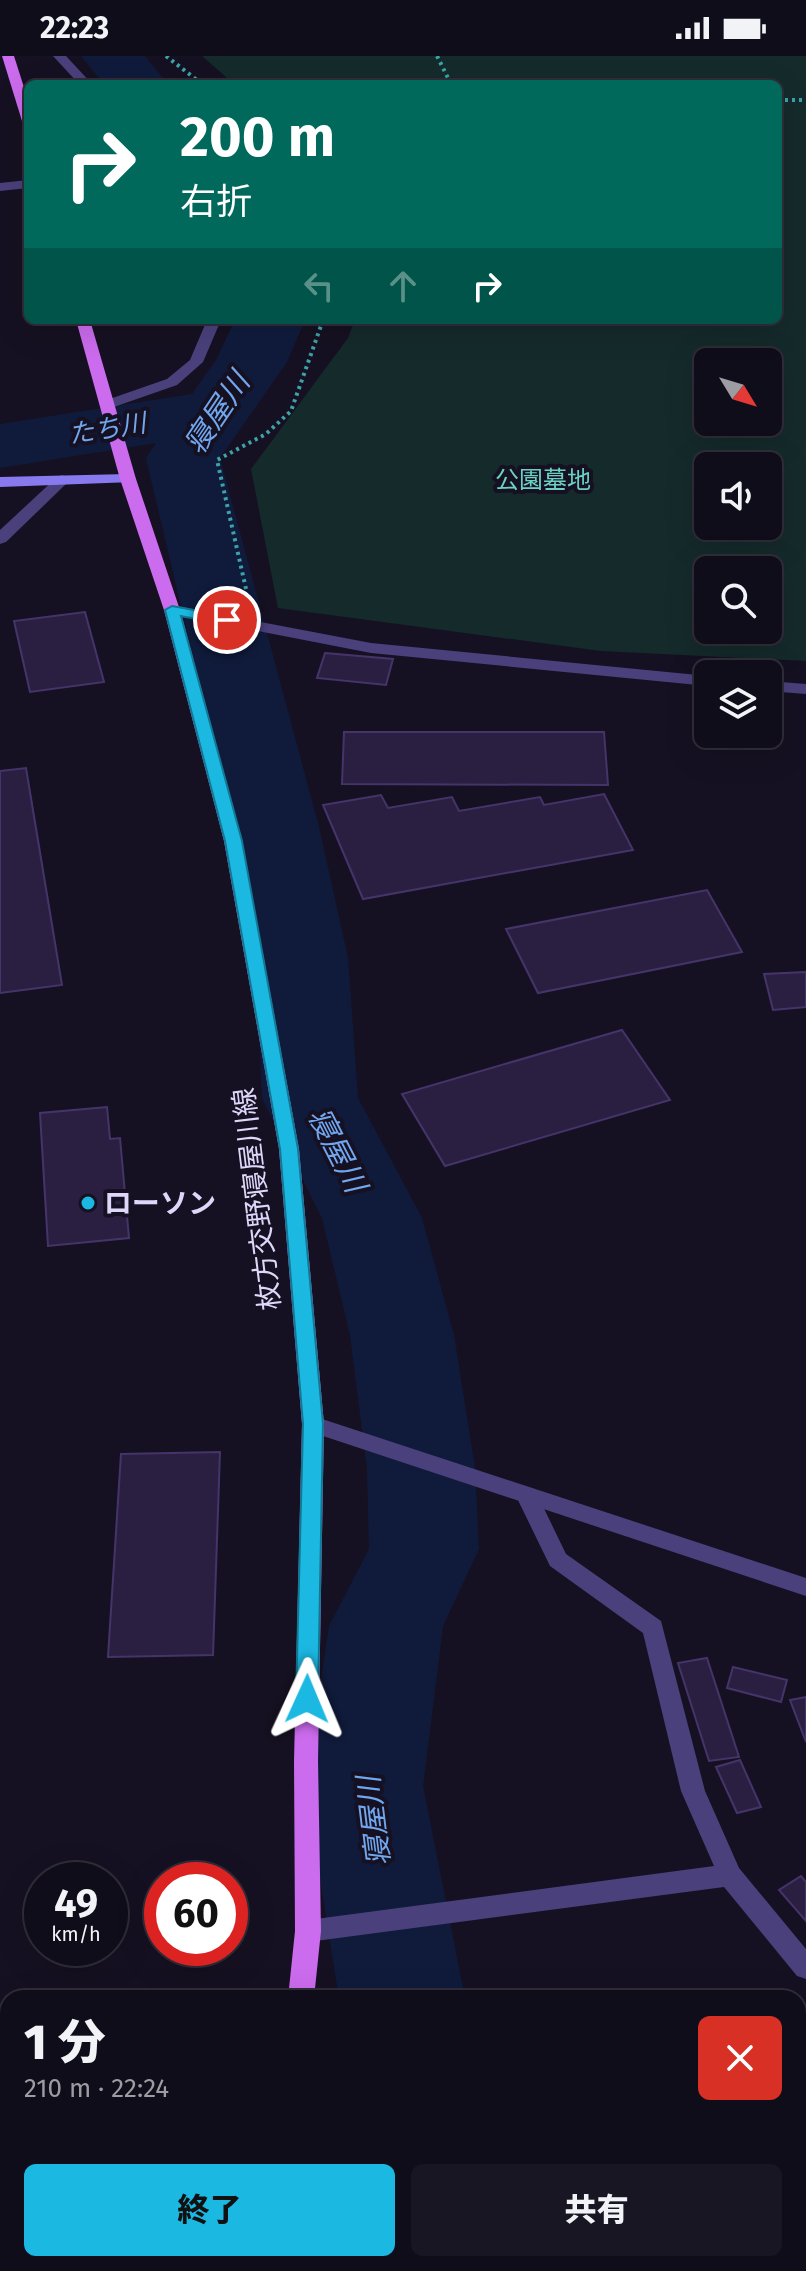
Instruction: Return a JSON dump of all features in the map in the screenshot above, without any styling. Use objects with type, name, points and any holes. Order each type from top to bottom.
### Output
[{"type":"main road","points":[[8,56],[24,108]]},
{"type":"main road","name":"枚方交野寝屋川線","points":[[84,324],[128,479],[172,610],[233,841],[289,1149],[313,1424],[306,1761],[308,1931],[302,1990]]},
{"type":"main road","points":[[0,482],[128,479]]},
{"type":"street","points":[[59,56],[82,80]]},
{"type":"street","points":[[0,187],[24,184]]},
{"type":"street","points":[[107,408],[172,382],[196,362],[212,324]]},
{"type":"street","points":[[0,539],[62,480]]},
{"type":"street","points":[[172,610],[371,648],[694,680]]},
{"type":"street","points":[[782,687],[806,689]]},
{"type":"street","points":[[313,1424],[806,1587]]},
{"type":"street","points":[[527,1496],[558,1560],[653,1628],[693,1791],[730,1875],[806,1968]]},
{"type":"street","points":[[308,1931],[730,1875]]},
{"type":"path","points":[[166,56],[197,80]]},
{"type":"path","points":[[437,56],[449,80]]},
{"type":"path","points":[[782,100],[806,100]]},
{"type":"path","points":[[252,625],[217,460],[266,434],[291,411],[322,324]]},
{"type":"green space","name":"公園墓地","points":[[202,56],[806,56],[806,661],[601,651],[278,608],[251,469],[348,338],[353,324],[782,324],[782,80],[229,80]]},
{"type":"building","points":[[85,612],[104,682],[30,692],[14,621]]},
{"type":"building","points":[[325,653],[393,659],[386,685],[317,678]]},
{"type":"building","points":[[344,732],[604,732],[608,785],[342,784]]},
{"type":"building","points":[[26,768],[62,985],[0,993],[0,771]]},
{"type":"building","points":[[604,794],[633,850],[363,899],[323,805],[381,795],[388,808],[452,797],[459,811],[540,797],[544,805]]},
{"type":"building","points":[[707,890],[742,952],[538,993],[506,929]]},
{"type":"building","points":[[806,972],[806,1007],[773,1010],[764,974]]},
{"type":"building","points":[[622,1030],[670,1100],[445,1166],[402,1094]]},
{"type":"building","points":[[107,1107],[110,1139],[120,1138],[129,1238],[48,1246],[40,1113]]},
{"type":"building","points":[[220,1452],[213,1655],[108,1657],[121,1454]]},
{"type":"building","points":[[707,1658],[739,1757],[709,1761],[678,1663]]},
{"type":"building","points":[[733,1667],[787,1680],[781,1702],[727,1688]]},
{"type":"building","points":[[806,1697],[806,1742],[790,1700]]},
{"type":"building","points":[[740,1760],[761,1807],[737,1813],[716,1767]]},
{"type":"building","points":[[801,1876],[806,1882],[806,1921],[779,1890]]},
{"type":"waterway","name":"寝屋川","points":[[112,56],[133,80]]},
{"type":"waterway","name":"寝屋川","points":[[268,324],[251,362],[183,458],[276,827],[302,958],[310,1098],[372,1218],[402,1335],[421,1468],[424,1549],[386,1626],[364,1786],[401,1990]]},
{"type":"waterway","name":"たち川","points":[[0,446],[214,412]]},
{"type":"place","name":"ローソン","points":[[88,1203]]},
{"type":"route","points":[[227,620],[172,610],[233,841],[289,1149],[313,1424],[307,1699]]}]
